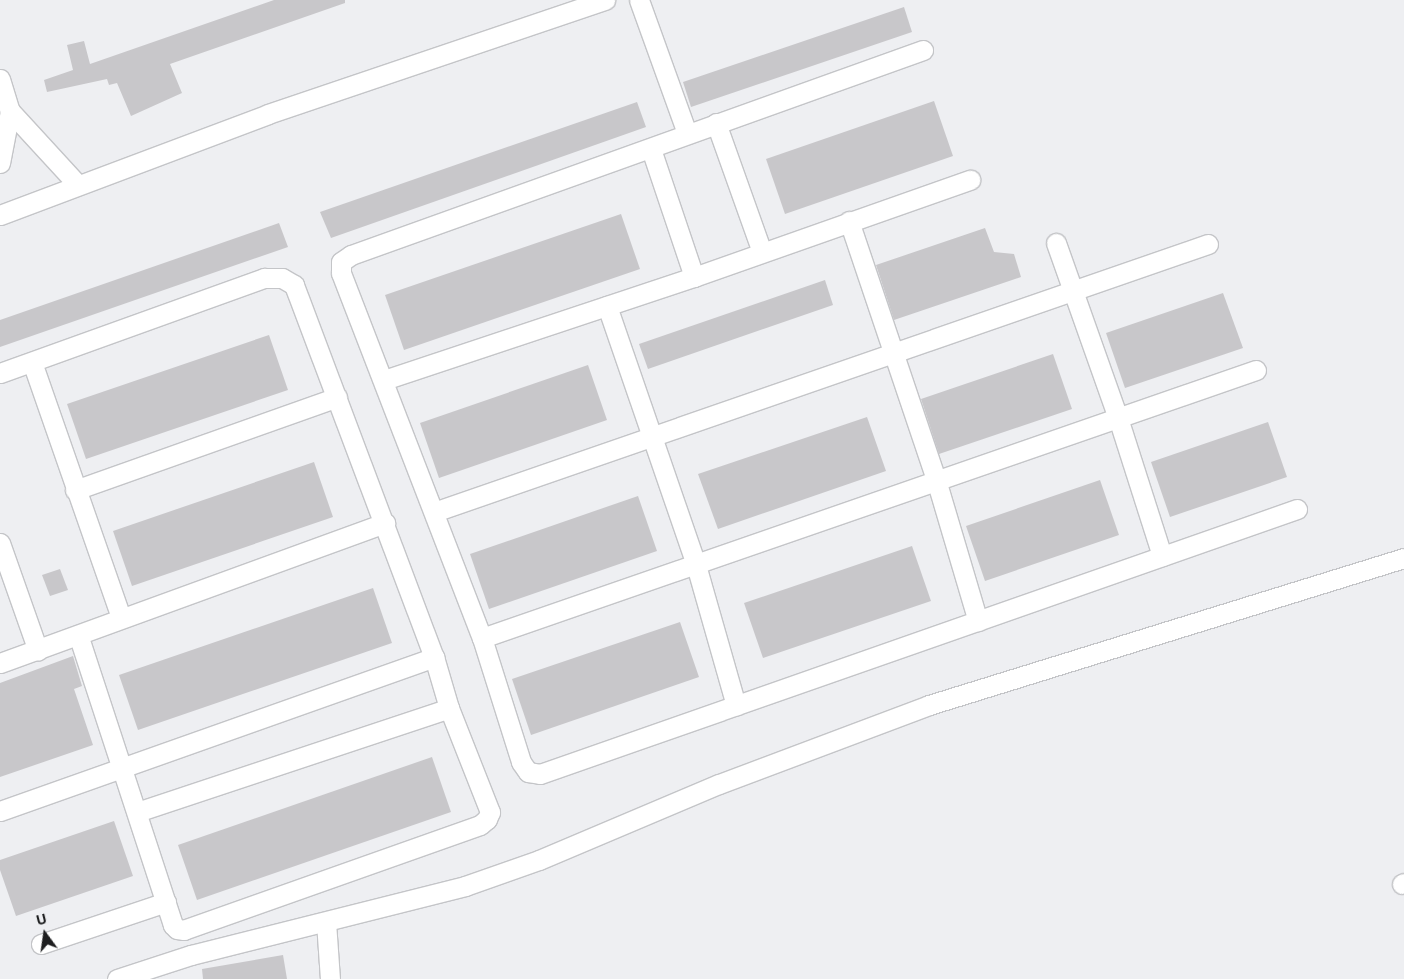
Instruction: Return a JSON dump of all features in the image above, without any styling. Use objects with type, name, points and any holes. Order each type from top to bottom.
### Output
[{"type":"street","points":[[0,215],[268,114],[605,0]]},
{"type":"street","points":[[639,0],[687,133]]},
{"type":"street","points":[[923,50],[351,255],[341,262],[342,273],[482,638],[521,762],[528,772],[540,774],[1297,509]]},
{"type":"street","points":[[0,79],[10,111],[78,185]]},
{"type":"street","points":[[0,163],[10,111]]},
{"type":"street","points":[[716,123],[762,252]]},
{"type":"street","points":[[651,149],[694,277]]},
{"type":"street","points":[[384,380],[694,277],[970,180]]},
{"type":"street","points":[[849,222],[936,483],[978,621]]},
{"type":"street","points":[[1056,244],[1118,418],[1162,556]]},
{"type":"street","points":[[434,512],[1208,244]]},
{"type":"street","points":[[0,373],[273,277],[290,282],[298,289],[434,657],[449,708],[490,812],[480,825],[184,930],[173,926],[78,635]]},
{"type":"street","points":[[607,306],[696,565],[736,705]]},
{"type":"street","points":[[32,362],[121,618]]},
{"type":"street","points":[[482,638],[936,483],[1256,370]]},
{"type":"street","points":[[75,490],[338,398]]},
{"type":"street","points":[[0,663],[38,651],[121,618],[385,523]]},
{"type":"street","points":[[0,543],[38,651]]},
{"type":"street","points":[[116,979],[191,955],[465,886],[538,860],[719,784],[929,705],[1404,558]]},
{"type":"street","points":[[0,811],[434,657]]},
{"type":"street","points":[[137,812],[449,708]]},
{"type":"street","points":[[41,944],[166,902]]},
{"type":"street","points":[[326,922],[330,979]]},
{"type":"building","points":[[274,0],[345,0],[345,3],[170,64],[182,93],[131,116],[117,83],[109,85],[107,79],[47,92],[44,80],[73,70],[67,45],[84,41],[90,64]]},
{"type":"building","points":[[904,7],[912,32],[691,107],[683,82]]},
{"type":"building","points":[[934,101],[953,156],[785,214],[766,159]]},
{"type":"building","points":[[637,102],[646,127],[331,238],[320,212]]},
{"type":"building","points":[[621,214],[640,269],[404,350],[385,295]]},
{"type":"building","points":[[279,223],[288,247],[0,347],[0,320]]},
{"type":"building","points":[[985,228],[994,252],[1014,254],[1021,277],[894,320],[876,265]]},
{"type":"building","points":[[825,280],[833,305],[648,369],[639,344]]},
{"type":"building","points":[[1223,293],[1243,348],[1125,388],[1106,333]]},
{"type":"building","points":[[269,335],[288,390],[86,459],[67,404]]},
{"type":"building","points":[[1053,354],[1072,409],[939,454],[921,399]]},
{"type":"building","points":[[588,365],[607,420],[439,478],[420,423]]},
{"type":"building","points":[[867,417],[886,471],[718,529],[698,474]]},
{"type":"building","points":[[1268,422],[1287,477],[1170,517],[1151,462]]},
{"type":"building","points":[[314,462],[333,517],[132,586],[113,531]]},
{"type":"building","points":[[1100,480],[1119,535],[985,581],[966,526]]},
{"type":"building","points":[[638,496],[657,551],[489,609],[470,554]]},
{"type":"building","points":[[912,546],[931,601],[763,658],[744,603]]},
{"type":"building","points":[[60,569],[68,590],[50,596],[42,575]]},
{"type":"building","points":[[373,588],[392,643],[138,730],[119,675]]},
{"type":"building","points":[[680,622],[699,677],[531,735],[512,679]]},
{"type":"building","points":[[73,656],[82,686],[74,689],[93,745],[0,777],[0,683]]},
{"type":"building","points":[[432,757],[451,812],[197,900],[178,845]]},
{"type":"building","points":[[114,821],[133,876],[16,916],[0,870],[0,860]]},
{"type":"building","points":[[283,955],[287,979],[203,979],[202,969]]}]
